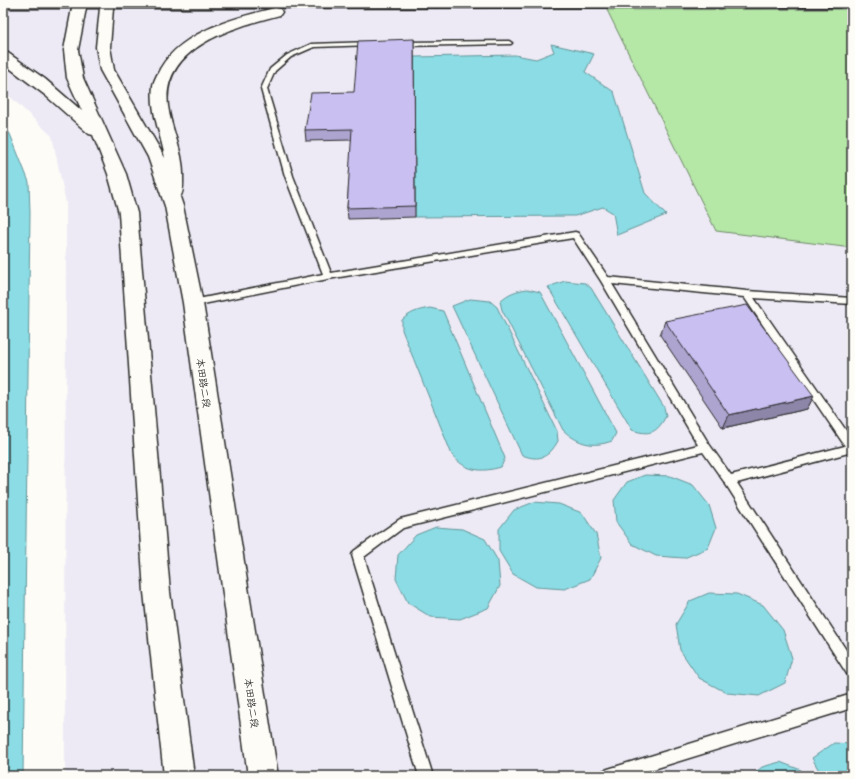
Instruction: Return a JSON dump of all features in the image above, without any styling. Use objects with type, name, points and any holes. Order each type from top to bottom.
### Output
[{"type":"street","points":[[3,4],[839,3]]},
{"type":"street","points":[[80,4],[71,50],[74,78],[103,139],[117,174],[128,213],[157,592],[179,776]]},
{"type":"street","name":"本田路二段","points":[[107,4],[103,47],[107,70],[156,157],[174,206],[193,303],[263,776]]},
{"type":"street","points":[[174,206],[175,163],[160,104],[160,84],[176,57],[205,37],[223,28],[294,7],[321,4]]},
{"type":"street","points":[[3,56],[25,70],[66,104],[103,139]]},
{"type":"lane","points":[[396,44],[509,43]]},
{"type":"lane","points":[[328,276],[289,176],[264,89],[272,70],[289,56],[313,45],[380,44]]},
{"type":"lane","points":[[193,303],[328,276],[576,235],[605,280],[705,446],[729,480],[852,670]]},
{"type":"lane","points":[[605,280],[747,294],[852,301]]},
{"type":"lane","points":[[729,480],[852,448],[747,294]]},
{"type":"lane","points":[[426,776],[358,555],[400,524],[705,446]]},
{"type":"lane","points":[[608,776],[852,701]]},
{"type":"shaded area","points":[[3,3],[852,3],[852,776],[65,776],[66,203],[52,136],[3,90]]},
{"type":"green space","points":[[852,9],[852,248],[716,231],[607,10]]},
{"type":"water","points":[[551,44],[594,54],[585,72],[614,92],[645,193],[666,215],[617,235],[613,213],[603,207],[575,216],[415,217],[414,57],[515,55],[536,59],[554,52]]},
{"type":"water","points":[[3,125],[10,134],[29,182],[30,213],[23,776],[3,776]]},
{"type":"water","points":[[565,281],[585,283],[591,288],[664,407],[666,416],[663,422],[652,432],[644,433],[632,430],[548,287]]},
{"type":"water","points":[[527,289],[540,292],[616,433],[612,441],[598,444],[586,443],[574,439],[563,430],[502,310],[500,301],[512,293]]},
{"type":"water","points":[[470,299],[490,301],[497,307],[557,431],[558,441],[551,451],[543,457],[534,458],[522,455],[452,306]]},
{"type":"water","points":[[430,308],[443,311],[505,458],[501,467],[487,470],[474,469],[462,464],[452,455],[402,330],[402,320],[405,317],[415,312]]},
{"type":"water","points":[[645,475],[670,476],[693,485],[709,505],[716,528],[708,548],[684,558],[656,556],[632,544],[616,522],[614,500],[627,482]]},
{"type":"water","points":[[534,502],[559,504],[582,513],[596,534],[601,558],[590,579],[565,589],[536,587],[513,574],[499,551],[499,529],[514,510]]},
{"type":"water","points":[[436,527],[462,529],[485,539],[498,561],[500,586],[488,608],[460,619],[431,617],[408,603],[396,579],[398,555],[416,535]]},
{"type":"water","points":[[709,593],[737,594],[763,605],[783,630],[792,658],[785,683],[759,696],[727,693],[699,678],[680,650],[676,624],[690,601]]},
{"type":"water","points":[[834,743],[852,744],[852,776],[822,776],[812,758]]},
{"type":"water","points":[[780,762],[801,770],[805,776],[751,776],[762,767]]},
{"type":"building","points":[[414,39],[415,206],[347,208],[352,129],[305,130],[311,93],[354,92],[358,41]]},
{"type":"building","points":[[747,305],[814,396],[729,415],[665,321]]}]
